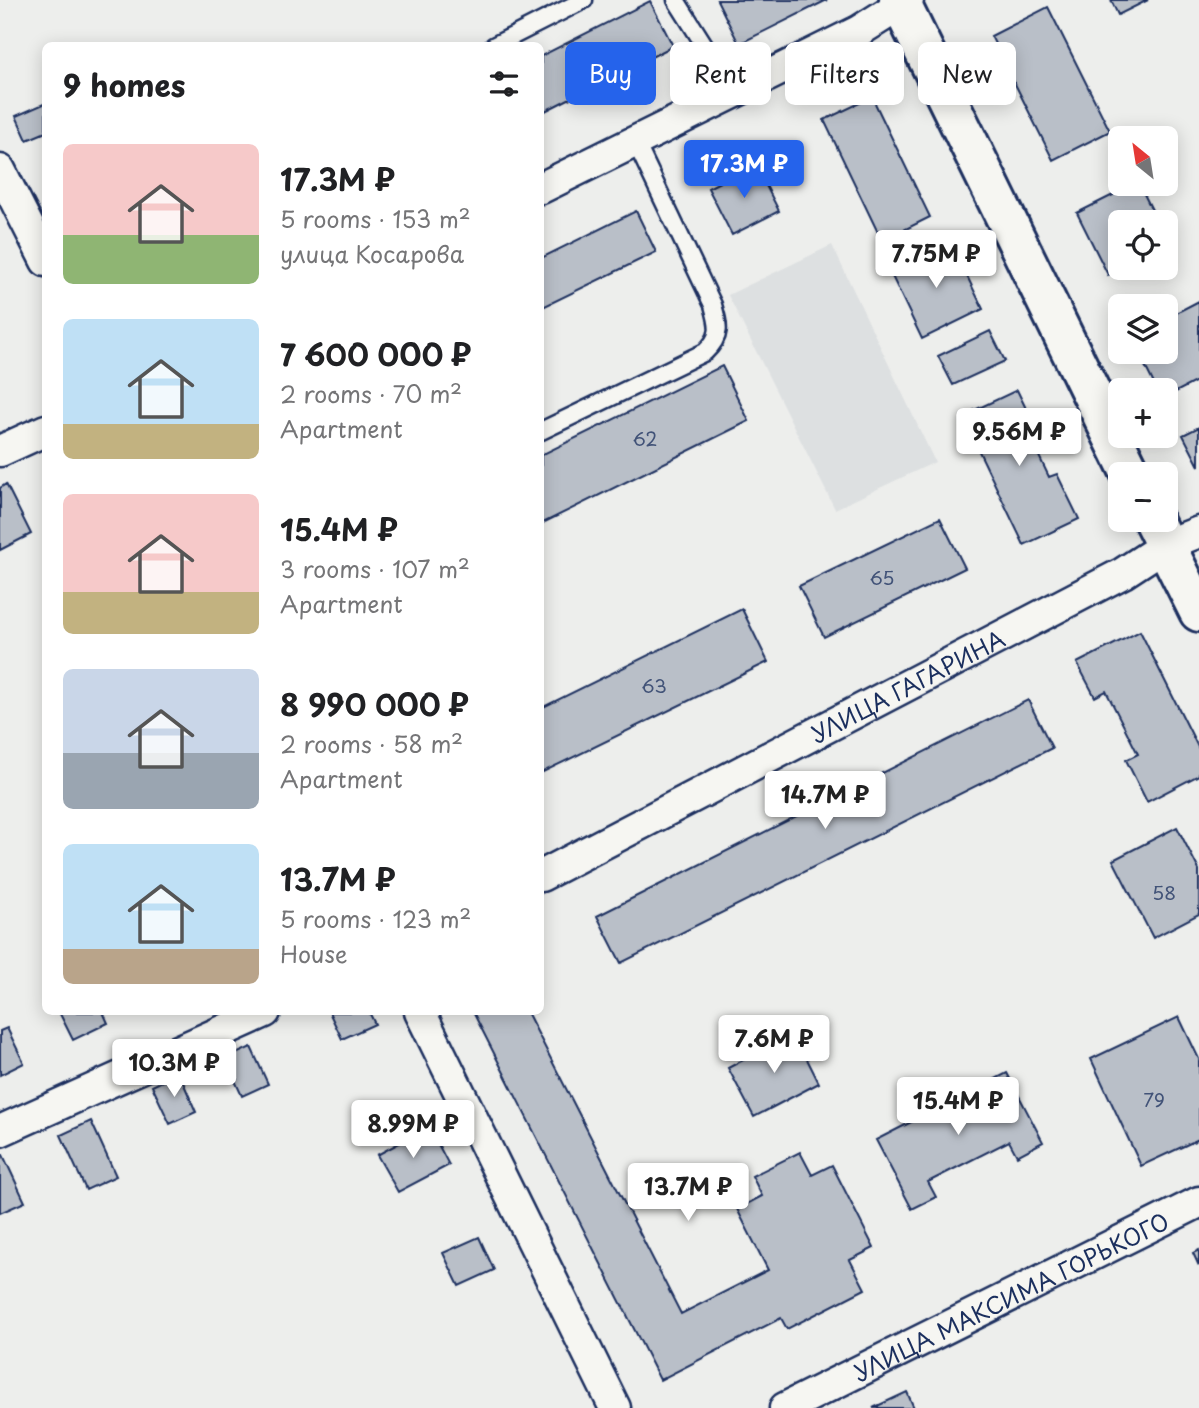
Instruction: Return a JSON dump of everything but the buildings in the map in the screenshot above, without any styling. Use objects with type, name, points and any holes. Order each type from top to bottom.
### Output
[{"type":"main road","points":[[902,1],[1125,462]]},
{"type":"main road","points":[[1173,532],[1199,612]]},
{"type":"street","points":[[771,74],[859,31],[902,1]]},
{"type":"street","points":[[544,186],[708,105]]},
{"type":"street","points":[[0,170],[42,253]]},
{"type":"street","points":[[0,451],[42,432]]},
{"type":"street","name":"УЛИЦА ГАГАРИНА","points":[[544,874],[1123,573],[1173,532]]},
{"type":"street","points":[[0,1131],[258,1015]]},
{"type":"street","points":[[421,1015],[615,1408]]},
{"type":"street","name":"УЛИЦА МАКСИМА ГОРЬКОГО","points":[[785,1408],[1199,1202]]},
{"type":"lane","points":[[501,42],[584,0]]},
{"type":"lane","points":[[676,0],[702,42]]},
{"type":"lane","points":[[544,430],[705,352],[715,342],[718,320],[713,305],[635,141]]},
{"type":"shaded area","points":[[832,245],[935,462],[835,509],[728,295]]}]
